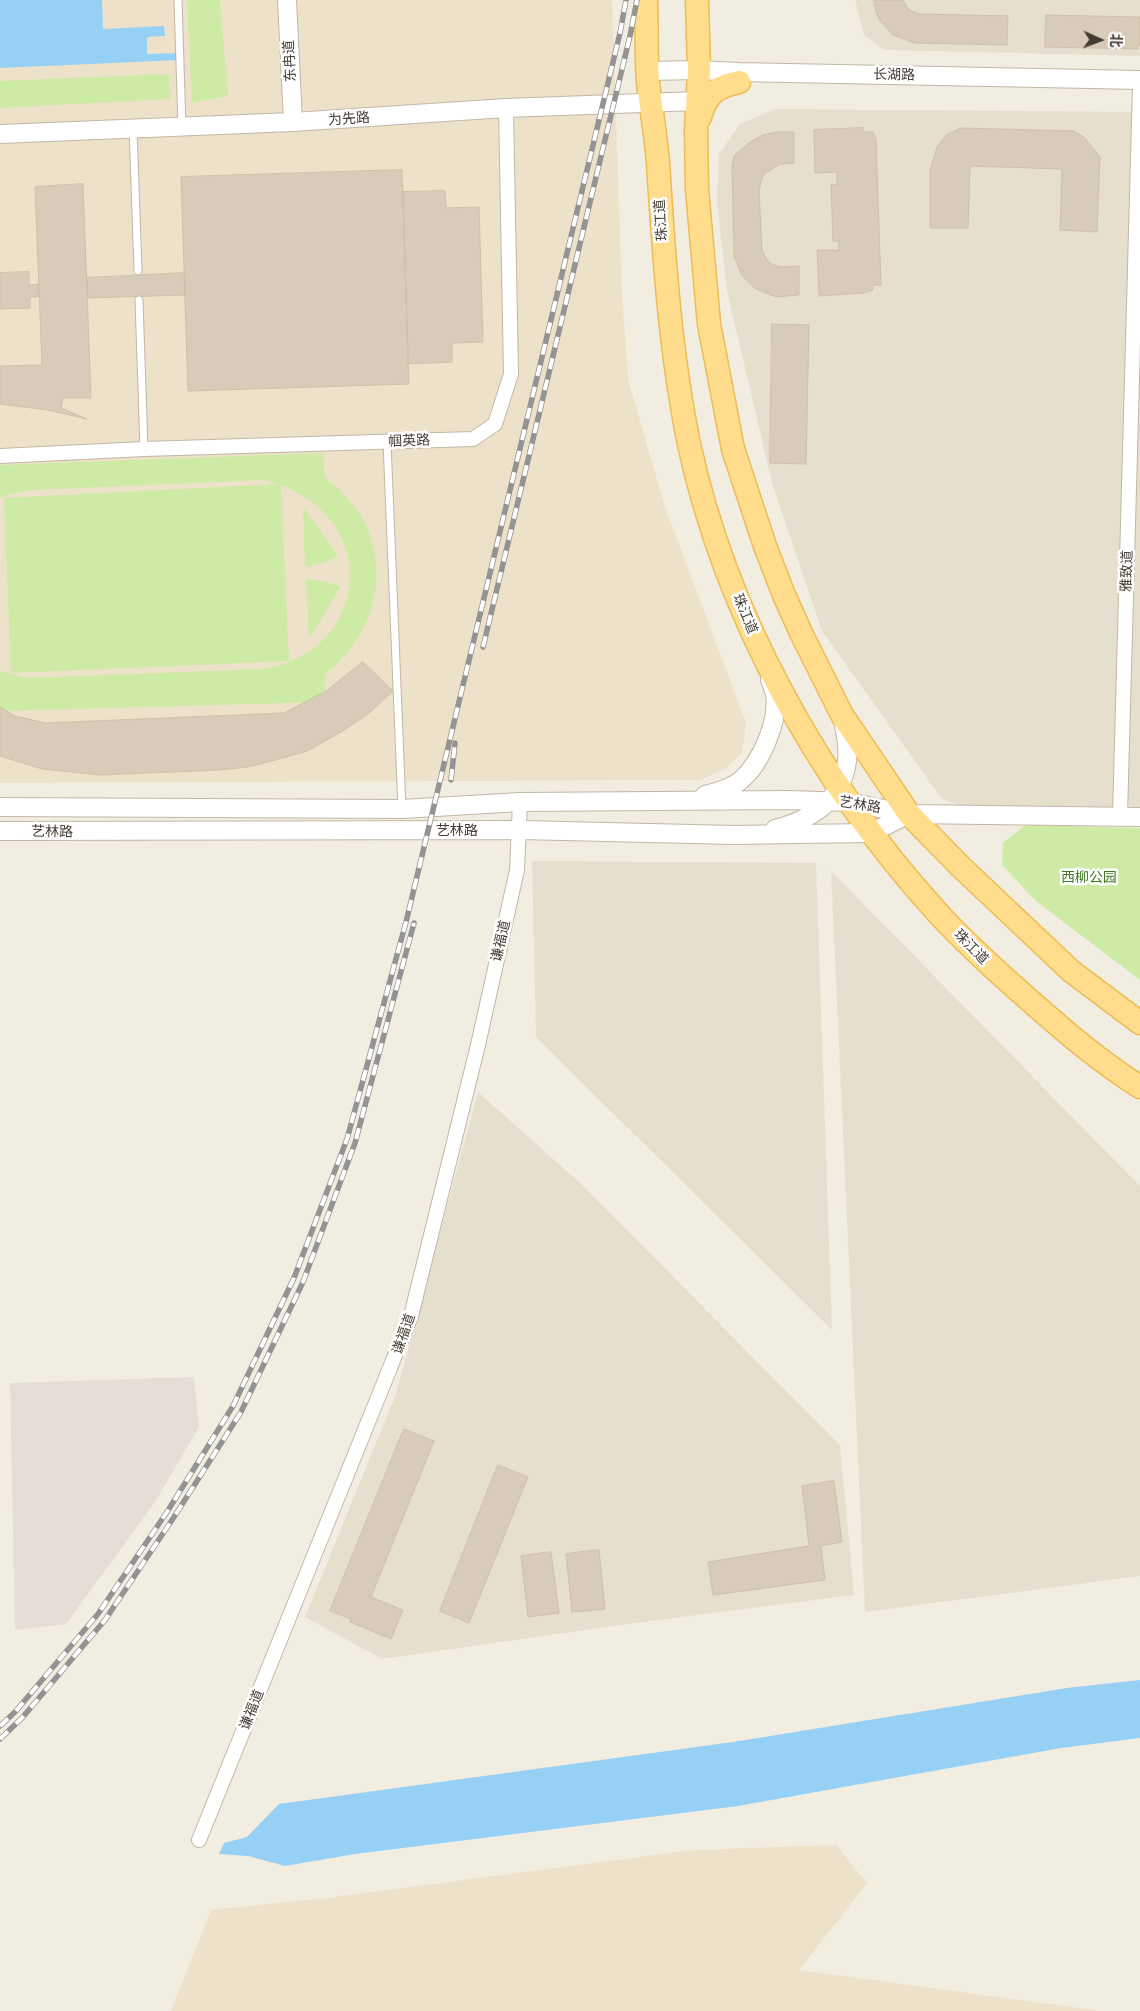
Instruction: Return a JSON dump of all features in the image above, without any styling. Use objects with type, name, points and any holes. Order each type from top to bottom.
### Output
[{"type":"main road","name":"珠江道","points":[[646,0],[654,89],[666,284],[678,386],[690,446],[717,540],[736,593],[762,653],[838,797],[871,833],[936,912],[985,961],[1074,1039],[1140,1088]]},
{"type":"main road","points":[[697,0],[697,190],[709,324],[733,448],[765,546],[784,594],[842,715],[909,814],[960,867],[1071,971],[1140,1022]]},
{"type":"main road","points":[[696,130],[702,108],[713,92],[739,77]]},
{"type":"street","name":"东冉道","points":[[287,0],[294,122]]},
{"type":"street","name":"长湖路","points":[[654,89],[739,77],[1140,80]]},
{"type":"street","name":"长湖路","points":[[739,77],[1140,88]]},
{"type":"street","name":"为先路","points":[[0,134],[294,122],[506,108],[698,84]]},
{"type":"street","name":"雅致道","points":[[1120,816],[1140,88]]},
{"type":"street","name":"帼英路","points":[[0,456],[144,449],[473,439],[495,424],[511,374],[506,108]]},
{"type":"street","points":[[679,800],[724,790],[740,781],[752,769],[761,754],[773,722],[775,696],[762,653]]},
{"type":"street","points":[[735,835],[776,828],[796,822],[814,814],[838,797],[847,759],[842,715]]},
{"type":"street","name":"艺林路","points":[[0,807],[402,809],[520,802],[838,797],[909,814],[1140,817]]},
{"type":"street","name":"谦福道","points":[[199,1840],[411,1316],[478,1045],[517,870],[520,802]]},
{"type":"street","name":"艺林路","points":[[0,831],[520,830],[735,835],[871,833],[909,814]]},
{"type":"lane","points":[[178,0],[182,127]]},
{"type":"lane","points":[[133,129],[138,271]]},
{"type":"lane","points":[[139,300],[144,449]]},
{"type":"lane","points":[[387,442],[402,809]]},
{"type":"shaded area","points":[[0,0],[612,0],[622,294],[628,379],[665,507],[746,723],[742,753],[725,769],[700,780],[0,783]]},
{"type":"shaded area","points":[[855,0],[1140,0],[1140,56],[885,50],[864,35]]},
{"type":"shaded area","points":[[775,109],[1140,112],[1140,807],[964,806],[942,799],[822,631],[772,483],[727,291],[717,202],[719,154],[740,124]]},
{"type":"shaded area","points":[[532,861],[816,863],[832,1330],[536,1037]]},
{"type":"shaded area","points":[[831,871],[1140,1186],[1140,1576],[865,1612]]},
{"type":"shaded area","points":[[478,1092],[578,1181],[840,1445],[854,1595],[642,1622],[382,1659],[305,1617],[396,1394]]},
{"type":"shaded area","points":[[194,1377],[199,1427],[155,1502],[66,1624],[15,1630],[10,1383]]},
{"type":"shaded area","points":[[836,1845],[867,1883],[799,1970],[1101,2011],[171,2011],[211,1910],[326,1898],[693,1850]]},
{"type":"green space","points":[[187,0],[220,0],[228,96],[192,103]]},
{"type":"green space","points":[[169,74],[170,99],[0,108],[0,81]]},
{"type":"green space","points":[[323,453],[325,477],[359,513],[370,534],[377,578],[367,621],[356,641],[342,659],[325,674],[325,702],[0,711],[0,671],[27,678],[263,669],[288,661],[11,673],[4,498],[279,484],[264,480],[31,490],[0,498],[0,465]],"holes":[[[281,485],[314,503],[336,527],[348,555],[350,585],[342,613],[325,638],[298,658],[289,661]]]},
{"type":"green space","points":[[303,507],[338,556],[324,563],[305,567]]},
{"type":"green space","points":[[306,579],[325,581],[340,587],[309,639]]},
{"type":"green space","name":"西柳公园","points":[[1025,825],[1140,828],[1140,980],[1036,901],[1002,865],[1003,843]]},
{"type":"water","points":[[0,0],[102,0],[103,29],[164,26],[165,36],[147,37],[147,54],[179,53],[180,60],[0,68]]},
{"type":"water","points":[[1140,1680],[1140,1738],[1061,1748],[738,1806],[355,1854],[285,1866],[248,1856],[219,1854],[224,1843],[247,1837],[279,1804],[733,1742],[1067,1688]]},
{"type":"building","points":[[874,0],[903,0],[909,10],[920,14],[1008,16],[1007,45],[915,43],[893,35],[877,15]]},
{"type":"building","points":[[1046,15],[1140,17],[1140,45],[1138,45],[1138,49],[1045,47]]},
{"type":"building","points":[[863,128],[864,132],[873,132],[876,139],[881,285],[873,285],[873,290],[863,293],[819,296],[817,250],[839,250],[839,241],[833,241],[831,184],[837,185],[837,172],[815,173],[814,130]]},
{"type":"building","points":[[961,128],[1074,131],[1084,137],[1100,157],[1097,232],[1060,230],[1062,169],[970,166],[968,228],[930,228],[930,170],[937,147],[946,135]]},
{"type":"building","points":[[778,132],[794,132],[794,163],[780,164],[763,175],[759,190],[762,251],[769,263],[780,267],[799,266],[799,295],[776,297],[756,289],[742,276],[734,256],[732,166],[734,156],[750,142],[763,135]]},
{"type":"building","points":[[402,170],[409,384],[188,391],[181,177]]},
{"type":"building","points":[[83,184],[91,398],[63,398],[61,408],[87,419],[48,410],[0,404],[0,366],[42,365],[35,187]]},
{"type":"building","points":[[445,191],[446,208],[479,207],[483,342],[452,343],[452,362],[408,364],[403,192]]},
{"type":"building","points":[[29,272],[29,285],[38,284],[39,297],[30,297],[30,308],[0,309],[0,273]]},
{"type":"building","points":[[185,273],[185,295],[88,298],[87,278]]},
{"type":"building","points":[[772,324],[809,325],[806,464],[770,463]]},
{"type":"building","points":[[363,662],[393,691],[368,714],[341,732],[307,751],[279,759],[248,767],[219,770],[100,775],[42,769],[0,756],[0,707],[15,716],[45,723],[284,713],[326,691]]},
{"type":"building","points":[[404,1429],[434,1441],[371,1597],[403,1610],[391,1639],[350,1622],[351,1619],[330,1611]]},
{"type":"building","points":[[498,1465],[528,1477],[469,1623],[440,1611]]},
{"type":"building","points":[[834,1481],[842,1542],[821,1546],[825,1580],[713,1595],[708,1562],[809,1546],[802,1486]]},
{"type":"building","points":[[599,1550],[605,1609],[572,1612],[566,1554]]},
{"type":"building","points":[[551,1552],[559,1613],[528,1617],[521,1556]]},
{"type":"railway","points":[[0,1726],[15,1712],[98,1614],[167,1512],[233,1406],[294,1278],[347,1139],[406,922],[620,33],[626,0]]},
{"type":"railway","points":[[483,647],[630,36],[637,0]]},
{"type":"railway","points":[[451,780],[455,743]]},
{"type":"railway","points":[[0,1739],[22,1718],[105,1620],[241,1412],[303,1282],[355,1143],[414,923]]}]
